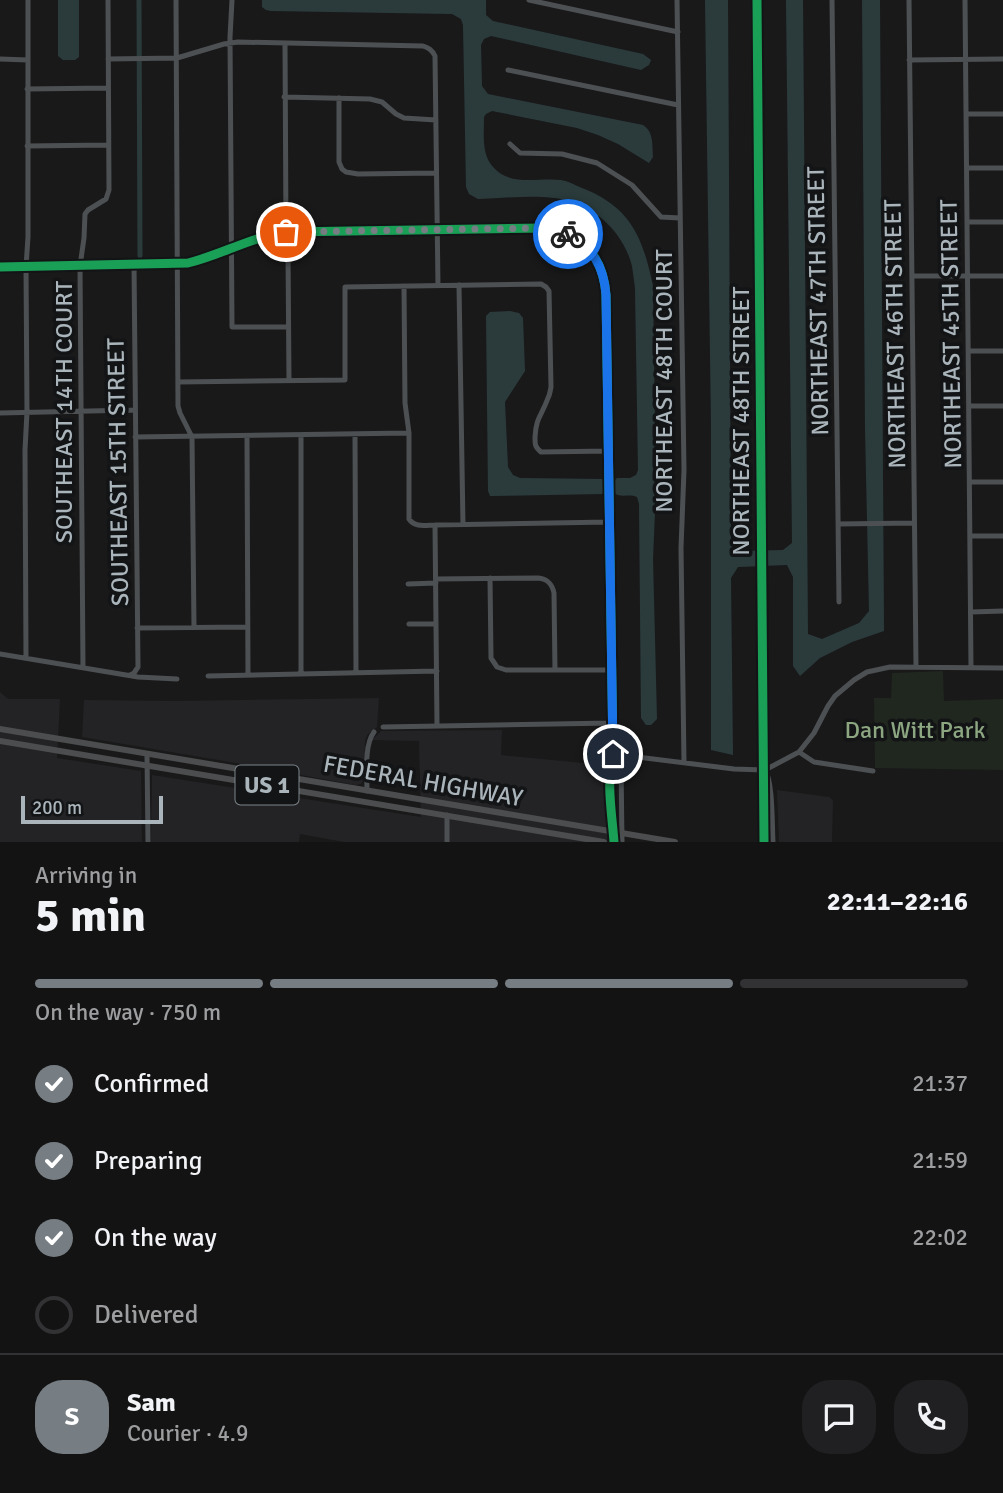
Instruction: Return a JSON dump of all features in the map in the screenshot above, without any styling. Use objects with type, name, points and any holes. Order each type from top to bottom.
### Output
[{"type":"main road","name":"FEDERAL HIGHWAY","points":[[0,729],[675,842]]},
{"type":"main road","points":[[12,743],[22,737],[34,735]]},
{"type":"main road","name":"FEDERAL HIGHWAY","points":[[0,741],[604,842]]},
{"type":"main road","points":[[236,780],[251,777],[257,772]]},
{"type":"main road","points":[[261,784],[280,776]]},
{"type":"main road","points":[[345,799],[367,791]]},
{"type":"main road","points":[[409,809],[424,804],[425,800]]},
{"type":"main road","points":[[447,816],[471,808]]},
{"type":"street","points":[[26,659],[28,0]]},
{"type":"street","name":"SOUTHEAST 14TH COURT","points":[[83,668],[80,266],[85,214],[102,203],[108,195],[108,0]]},
{"type":"street","points":[[176,0],[178,406],[192,437],[194,627]]},
{"type":"street","points":[[232,0],[232,327],[288,327]]},
{"type":"street","points":[[529,0],[678,32]]},
{"type":"street","name":"NORTHEAST 48TH COURT","points":[[677,0],[684,470],[681,548],[684,762]]},
{"type":"street","name":"NORTHEAST 48TH STREET","points":[[757,0],[764,842]]},
{"type":"street","name":"NORTHEAST 47TH STREET","points":[[832,0],[839,602]]},
{"type":"street","name":"NORTHEAST 46TH STREET","points":[[909,0],[916,667]]},
{"type":"street","name":"NORTHEAST 45TH STREET","points":[[965,0],[971,668]]},
{"type":"street","points":[[108,59],[177,58],[230,42],[429,48],[435,56],[438,286]]},
{"type":"street","points":[[285,43],[289,380]]},
{"type":"street","points":[[0,60],[28,60]]},
{"type":"street","points":[[909,60],[1003,60]]},
{"type":"street","points":[[508,70],[678,105]]},
{"type":"street","points":[[27,89],[108,88]]},
{"type":"street","points":[[284,97],[370,99],[382,102],[404,118],[436,120]]},
{"type":"street","points":[[339,98],[341,169],[358,174],[436,173]]},
{"type":"street","points":[[967,114],[1003,114]]},
{"type":"street","points":[[510,144],[520,153],[562,153],[597,163],[632,185],[661,217],[680,218]]},
{"type":"street","points":[[27,146],[108,145]]},
{"type":"street","points":[[967,168],[1003,168]]},
{"type":"street","points":[[967,222],[1003,222]]},
{"type":"street","points":[[0,267],[177,264],[200,260],[253,240],[286,232],[542,228],[567,233],[586,245],[600,265],[606,295],[613,754],[610,789],[614,842]]},
{"type":"street","name":"SOUTHEAST 15TH STREET","points":[[130,675],[138,667],[134,265]]},
{"type":"street","points":[[912,276],[1003,276]]},
{"type":"street","points":[[178,382],[345,380],[345,288],[541,284],[549,291],[551,387],[538,417],[535,446],[541,452],[608,451]]},
{"type":"street","points":[[459,285],[463,525]]},
{"type":"street","points":[[404,286],[405,413],[409,433],[409,519],[412,524],[609,523]]},
{"type":"street","points":[[969,351],[1003,351]]},
{"type":"street","points":[[969,406],[1003,406]]},
{"type":"street","points":[[0,413],[135,410]]},
{"type":"street","points":[[135,437],[409,433]]},
{"type":"street","points":[[355,434],[356,672]]},
{"type":"street","points":[[301,435],[301,673]]},
{"type":"street","points":[[247,436],[248,674]]},
{"type":"street","points":[[970,482],[1003,482]]},
{"type":"street","points":[[838,524],[914,523]]},
{"type":"street","points":[[435,525],[437,725]]},
{"type":"street","points":[[971,536],[1003,536]]},
{"type":"street","points":[[490,578],[491,658],[497,667],[506,670],[612,670]]},
{"type":"street","points":[[408,584],[490,578],[538,578],[549,582],[554,593],[555,670]]},
{"type":"street","points":[[971,612],[1003,611]]},
{"type":"street","points":[[409,624],[436,624]]},
{"type":"street","points":[[137,628],[247,627]]},
{"type":"street","points":[[0,654],[138,677],[177,679]]},
{"type":"street","points":[[613,754],[734,769],[765,770],[799,752],[814,733],[835,696],[867,672],[890,667],[1003,668]]},
{"type":"street","points":[[208,676],[437,671]]},
{"type":"street","points":[[383,727],[612,723]]},
{"type":"street","points":[[367,791],[368,747],[374,732]]},
{"type":"street","points":[[799,752],[814,762],[873,771]]},
{"type":"street","points":[[147,754],[148,842]]},
{"type":"street","points":[[613,754],[621,762],[622,842]]},
{"type":"street","name":"NORTHEAST 48TH STREET","points":[[765,770],[772,801],[773,842]]},
{"type":"street","points":[[447,816],[447,842]]},
{"type":"shaded area","points":[[58,0],[79,0],[79,57],[75,60],[63,60],[58,56]]},
{"type":"shaded area","points":[[262,0],[486,0],[486,15],[493,21],[643,54],[651,60],[649,65],[641,70],[491,36],[484,39],[481,45],[482,86],[488,94],[643,125],[651,135],[653,157],[649,163],[618,144],[577,128],[492,111],[484,117],[485,151],[490,163],[501,174],[526,180],[564,181],[599,196],[632,226],[645,253],[653,286],[656,488],[653,559],[657,719],[651,725],[646,725],[641,718],[637,497],[620,496],[611,492],[490,496],[488,491],[486,316],[490,312],[510,311],[519,313],[523,318],[525,371],[505,402],[508,467],[513,475],[520,478],[614,481],[617,478],[636,475],[635,288],[628,253],[604,220],[581,205],[555,198],[478,199],[469,194],[466,187],[461,19],[452,14],[271,11],[262,7]]},
{"type":"shaded area","points":[[705,0],[728,0],[731,544],[740,551],[783,550],[792,543],[786,0],[803,0],[808,634],[822,639],[859,623],[869,611],[862,0],[880,0],[884,631],[852,642],[820,658],[800,676],[793,666],[793,577],[787,565],[738,567],[731,578],[733,755],[711,750],[711,425]]},
{"type":"shaded area","points":[[0,692],[8,699],[60,699],[57,758],[141,771],[142,842],[0,842]]},
{"type":"shaded area","points":[[379,698],[377,727],[367,735],[365,741],[364,778],[361,784],[355,785],[82,737],[84,700]]},
{"type":"shaded area","points":[[502,730],[501,755],[583,763],[585,753],[607,757],[609,842],[344,842],[300,834],[299,842],[151,842],[152,775],[421,817],[419,741],[372,740],[381,731]]},
{"type":"shaded area","points":[[777,790],[829,797],[833,800],[832,842],[779,842]]},
{"type":"green space","name":"Dan Witt Park","points":[[943,671],[944,701],[1003,699],[1003,770],[875,768],[874,698],[891,698],[892,673]]},
{"type":"waterway","points":[[139,0],[140,256]]},
{"type":"cycle path","points":[[757,0],[764,842]]},
{"type":"cycle path","points":[[0,267],[188,263],[286,232],[542,228],[568,235],[588,248],[600,269],[606,295],[613,754],[610,787],[614,842]]},
{"type":"way so far","points":[[286,232],[542,228],[568,234]]},
{"type":"route","points":[[568,234],[586,245],[600,265],[606,295],[613,754]]}]
